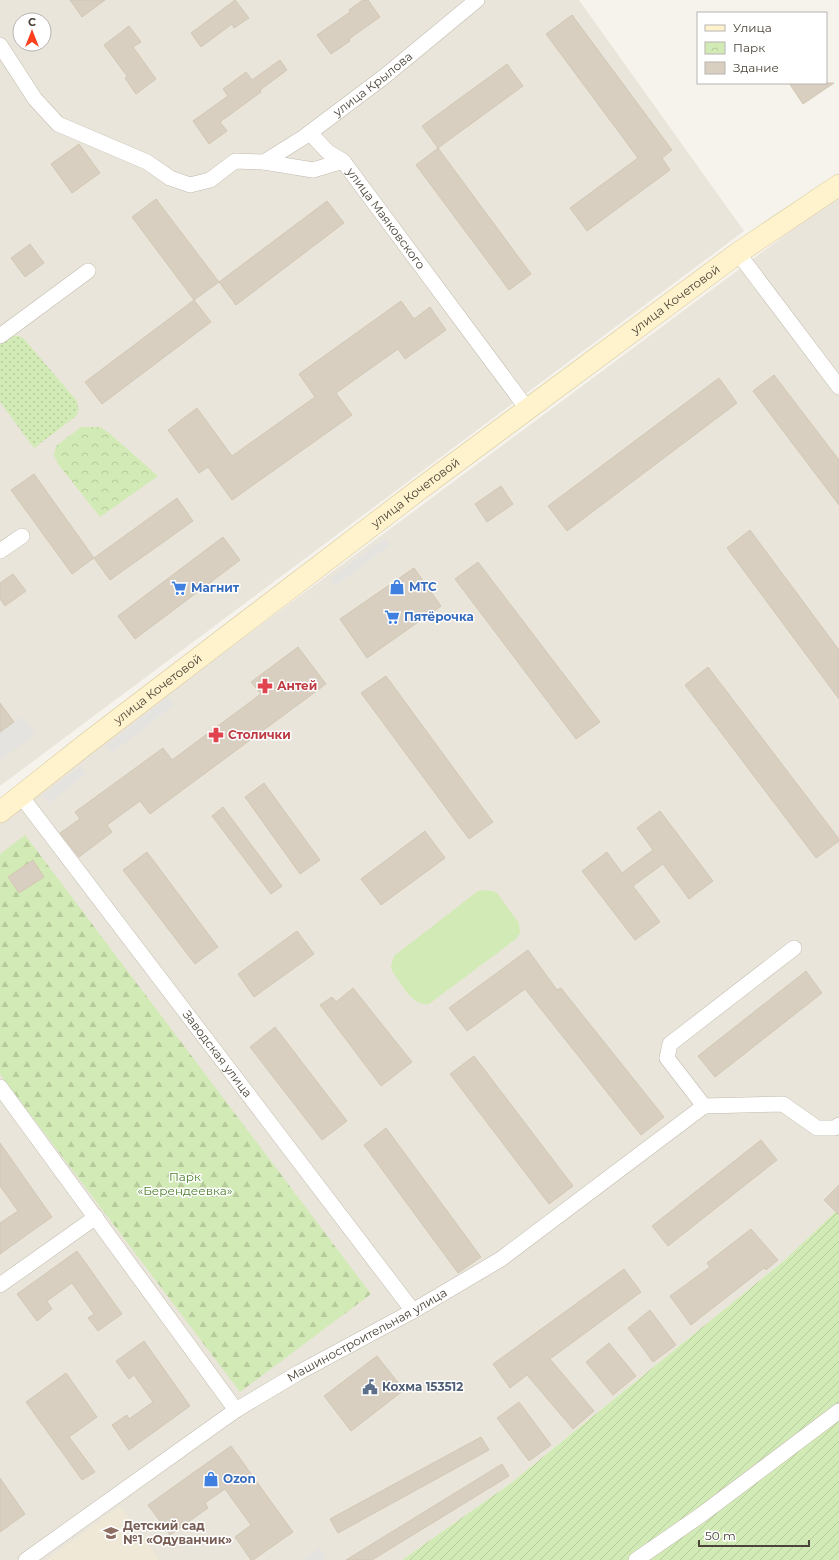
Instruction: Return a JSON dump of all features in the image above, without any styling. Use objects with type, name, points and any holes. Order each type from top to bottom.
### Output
[{"type":"main road","name":"улица Кочетовой","points":[[0,812],[86,744],[410,497],[738,253],[839,185]]},
{"type":"street","name":"улица Крылова","points":[[264,162],[310,133],[385,76],[477,0]]},
{"type":"street","name":"улица Маяковского","points":[[0,45],[34,99],[58,124],[146,162],[170,178],[190,185],[210,180],[235,161],[264,162],[313,170],[343,161],[528,410]]},
{"type":"street","points":[[310,133],[328,152],[343,161]]},
{"type":"street","points":[[738,253],[839,387]]},
{"type":"street","points":[[0,336],[88,271]]},
{"type":"street","points":[[0,551],[22,536]]},
{"type":"street","name":"Заводская улица","points":[[21,796],[413,1311]]},
{"type":"street","points":[[794,948],[670,1044],[667,1058],[704,1106],[783,1104],[817,1128],[835,1128],[839,1125]]},
{"type":"street","points":[[0,1087],[236,1410]]},
{"type":"street","name":"Машиностроительная улица","points":[[26,1560],[236,1410],[298,1373],[413,1311],[501,1259],[704,1106]]},
{"type":"street","points":[[0,1285],[96,1217]]},
{"type":"street","points":[[636,1560],[701,1515],[839,1411]]},
{"type":"shaded area","points":[[0,0],[579,0],[744,231],[0,786]]},
{"type":"shaded area","points":[[839,195],[839,1208],[785,1260],[511,1483],[402,1560],[0,1560],[0,819]]},
{"type":"shaded area","points":[[384,539],[390,545],[335,586],[330,579]]},
{"type":"shaded area","points":[[168,697],[174,705],[112,753],[106,745]]},
{"type":"shaded area","points":[[22,716],[35,734],[0,760],[0,732]]},
{"type":"shaded area","points":[[80,766],[86,774],[49,803],[42,795]]},
{"type":"shaded area","name":"Детский сад №1 «Одуванчик»","points":[[120,1506],[160,1560],[46,1560]]},
{"type":"shaded area","points":[[319,1548],[326,1556],[321,1560],[304,1560]]},
{"type":"green space","points":[[11,336],[19,336],[24,339],[77,401],[77,415],[34,448],[0,402],[0,344]]},
{"type":"green space","points":[[81,427],[100,427],[109,433],[158,476],[100,517],[58,464],[54,455],[56,446]]},
{"type":"green space","name":"Парк «Берендеевка»","points":[[25,835],[371,1294],[240,1392],[0,1074],[0,854]]},
{"type":"green space","points":[[484,890],[497,893],[519,923],[520,933],[516,939],[429,1004],[417,1002],[412,998],[392,971],[391,967],[394,956],[478,891]]},
{"type":"green space","points":[[839,1208],[839,1560],[402,1560],[511,1483],[785,1260]]},
{"type":"building","points":[[70,0],[105,0],[82,17]]},
{"type":"building","points":[[235,0],[249,18],[234,28],[232,24],[201,47],[191,33]]},
{"type":"building","points":[[363,0],[368,0],[380,17],[331,54],[317,35],[350,12],[349,10]]},
{"type":"building","points":[[572,15],[672,150],[662,158],[670,170],[587,231],[570,208],[638,158],[546,34]]},
{"type":"building","points":[[129,26],[141,42],[133,47],[156,79],[136,94],[125,78],[127,76],[104,45]]},
{"type":"building","points":[[280,60],[287,70],[260,90],[261,92],[220,122],[227,131],[209,144],[193,121],[228,96],[223,89],[246,72],[252,80]]},
{"type":"building","points":[[507,64],[523,86],[438,148],[422,126]]},
{"type":"building","points":[[834,83],[803,104],[790,84]]},
{"type":"building","points":[[79,144],[100,173],[72,193],[51,164]]},
{"type":"building","points":[[438,148],[531,274],[509,290],[416,165]]},
{"type":"building","points":[[156,199],[219,282],[194,300],[132,217]]},
{"type":"building","points":[[327,201],[344,223],[236,305],[219,282]]},
{"type":"building","points":[[30,244],[44,263],[25,277],[11,258]]},
{"type":"building","points":[[194,300],[211,322],[102,404],[85,382]]},
{"type":"building","points":[[401,301],[414,319],[430,307],[446,330],[405,359],[398,349],[336,393],[352,415],[232,500],[208,467],[199,473],[168,430],[197,408],[232,456],[315,397],[299,374]]},
{"type":"building","points":[[774,375],[839,460],[839,505],[753,391]]},
{"type":"building","points":[[719,378],[737,403],[567,531],[548,506]]},
{"type":"building","points":[[34,474],[94,558],[72,574],[11,490]]},
{"type":"building","points":[[501,486],[513,504],[487,522],[475,504]]},
{"type":"building","points":[[177,498],[193,521],[110,580],[94,558]]},
{"type":"building","points":[[750,530],[839,650],[839,699],[727,548]]},
{"type":"building","name":"Магнит","points":[[223,537],[240,560],[135,639],[118,616]]},
{"type":"building","points":[[478,562],[600,722],[576,739],[455,579]]},
{"type":"building","points":[[414,568],[441,606],[367,658],[340,619]]},
{"type":"building","points":[[13,574],[26,591],[5,606],[0,599],[0,583]]},
{"type":"building","points":[[298,647],[326,684],[150,814],[140,801],[107,825],[112,832],[79,857],[60,833],[80,819],[75,812],[163,748],[172,760],[261,694],[251,682]]},
{"type":"building","points":[[708,667],[839,839],[839,841],[816,858],[685,685]]},
{"type":"building","points":[[386,676],[493,822],[469,839],[361,693]]},
{"type":"building","points":[[0,703],[14,722],[0,732]]},
{"type":"building","points":[[264,783],[320,860],[300,874],[245,797]]},
{"type":"building","points":[[223,807],[282,886],[271,894],[212,816]]},
{"type":"building","points":[[660,811],[713,881],[689,899],[663,864],[633,886],[660,922],[635,940],[582,871],[607,852],[622,873],[653,850],[637,828]]},
{"type":"building","points":[[425,831],[445,858],[381,905],[361,879]]},
{"type":"building","points":[[147,852],[218,947],[195,964],[123,870]]},
{"type":"building","points":[[33,860],[44,877],[19,893],[8,877]]},
{"type":"building","points":[[297,931],[314,954],[254,997],[238,974]]},
{"type":"building","points":[[528,950],[557,990],[561,988],[664,1117],[641,1135],[525,989],[467,1031],[449,1008]]},
{"type":"building","points":[[806,971],[822,993],[715,1077],[698,1056]]},
{"type":"building","points":[[353,988],[412,1062],[381,1086],[320,1005],[332,997],[336,1002]]},
{"type":"building","points":[[275,1027],[347,1121],[322,1140],[250,1047]]},
{"type":"building","points":[[474,1056],[573,1186],[549,1204],[450,1074]]},
{"type":"building","points":[[386,1128],[481,1257],[458,1273],[364,1145]]},
{"type":"building","points":[[761,1140],[777,1160],[668,1246],[652,1226]]},
{"type":"building","points":[[0,1143],[52,1217],[0,1254],[0,1223],[18,1211],[0,1186]]},
{"type":"building","points":[[839,1185],[839,1215],[824,1200]]},
{"type":"building","points":[[751,1229],[778,1260],[766,1270],[764,1268],[691,1325],[670,1296],[710,1267],[707,1263]]},
{"type":"building","points":[[77,1251],[122,1314],[98,1331],[88,1318],[94,1314],[72,1283],[47,1301],[52,1309],[37,1321],[17,1294]]},
{"type":"building","points":[[624,1269],[641,1292],[550,1359],[594,1411],[573,1429],[527,1375],[510,1388],[493,1364]]},
{"type":"building","points":[[650,1310],[676,1345],[653,1362],[628,1328]]},
{"type":"building","points":[[144,1341],[190,1406],[129,1450],[112,1425],[127,1415],[129,1419],[153,1402],[134,1375],[129,1379],[116,1361]]},
{"type":"building","points":[[609,1343],[636,1376],[613,1395],[586,1362]]},
{"type":"building","points":[[377,1356],[404,1390],[351,1431],[324,1396]]},
{"type":"building","points":[[66,1373],[97,1417],[69,1437],[95,1472],[82,1480],[26,1402]]},
{"type":"building","points":[[519,1402],[551,1445],[529,1461],[497,1418]]},
{"type":"building","points":[[481,1437],[489,1450],[338,1533],[330,1519]]},
{"type":"building","points":[[231,1446],[293,1532],[253,1560],[251,1560],[235,1537],[251,1525],[225,1489],[205,1503],[208,1508],[170,1535],[148,1505]]},
{"type":"building","points":[[502,1464],[509,1476],[372,1560],[346,1560]]},
{"type":"building","points":[[0,1478],[25,1514],[0,1532]]},
{"type":"place","name":"МТС","points":[[397,587]]},
{"type":"place","name":"Магнит","points":[[179,588]]},
{"type":"place","name":"Пятёрочка","points":[[392,617]]},
{"type":"place","name":"Антей","points":[[265,686]]},
{"type":"place","name":"Столички","points":[[216,735]]},
{"type":"place","name":"Кохма 153512","points":[[370,1387]]},
{"type":"place","name":"Ozon","points":[[211,1479]]},
{"type":"place","name":"Детский сад №1 «Одуванчик»","points":[[111,1533]]}]
